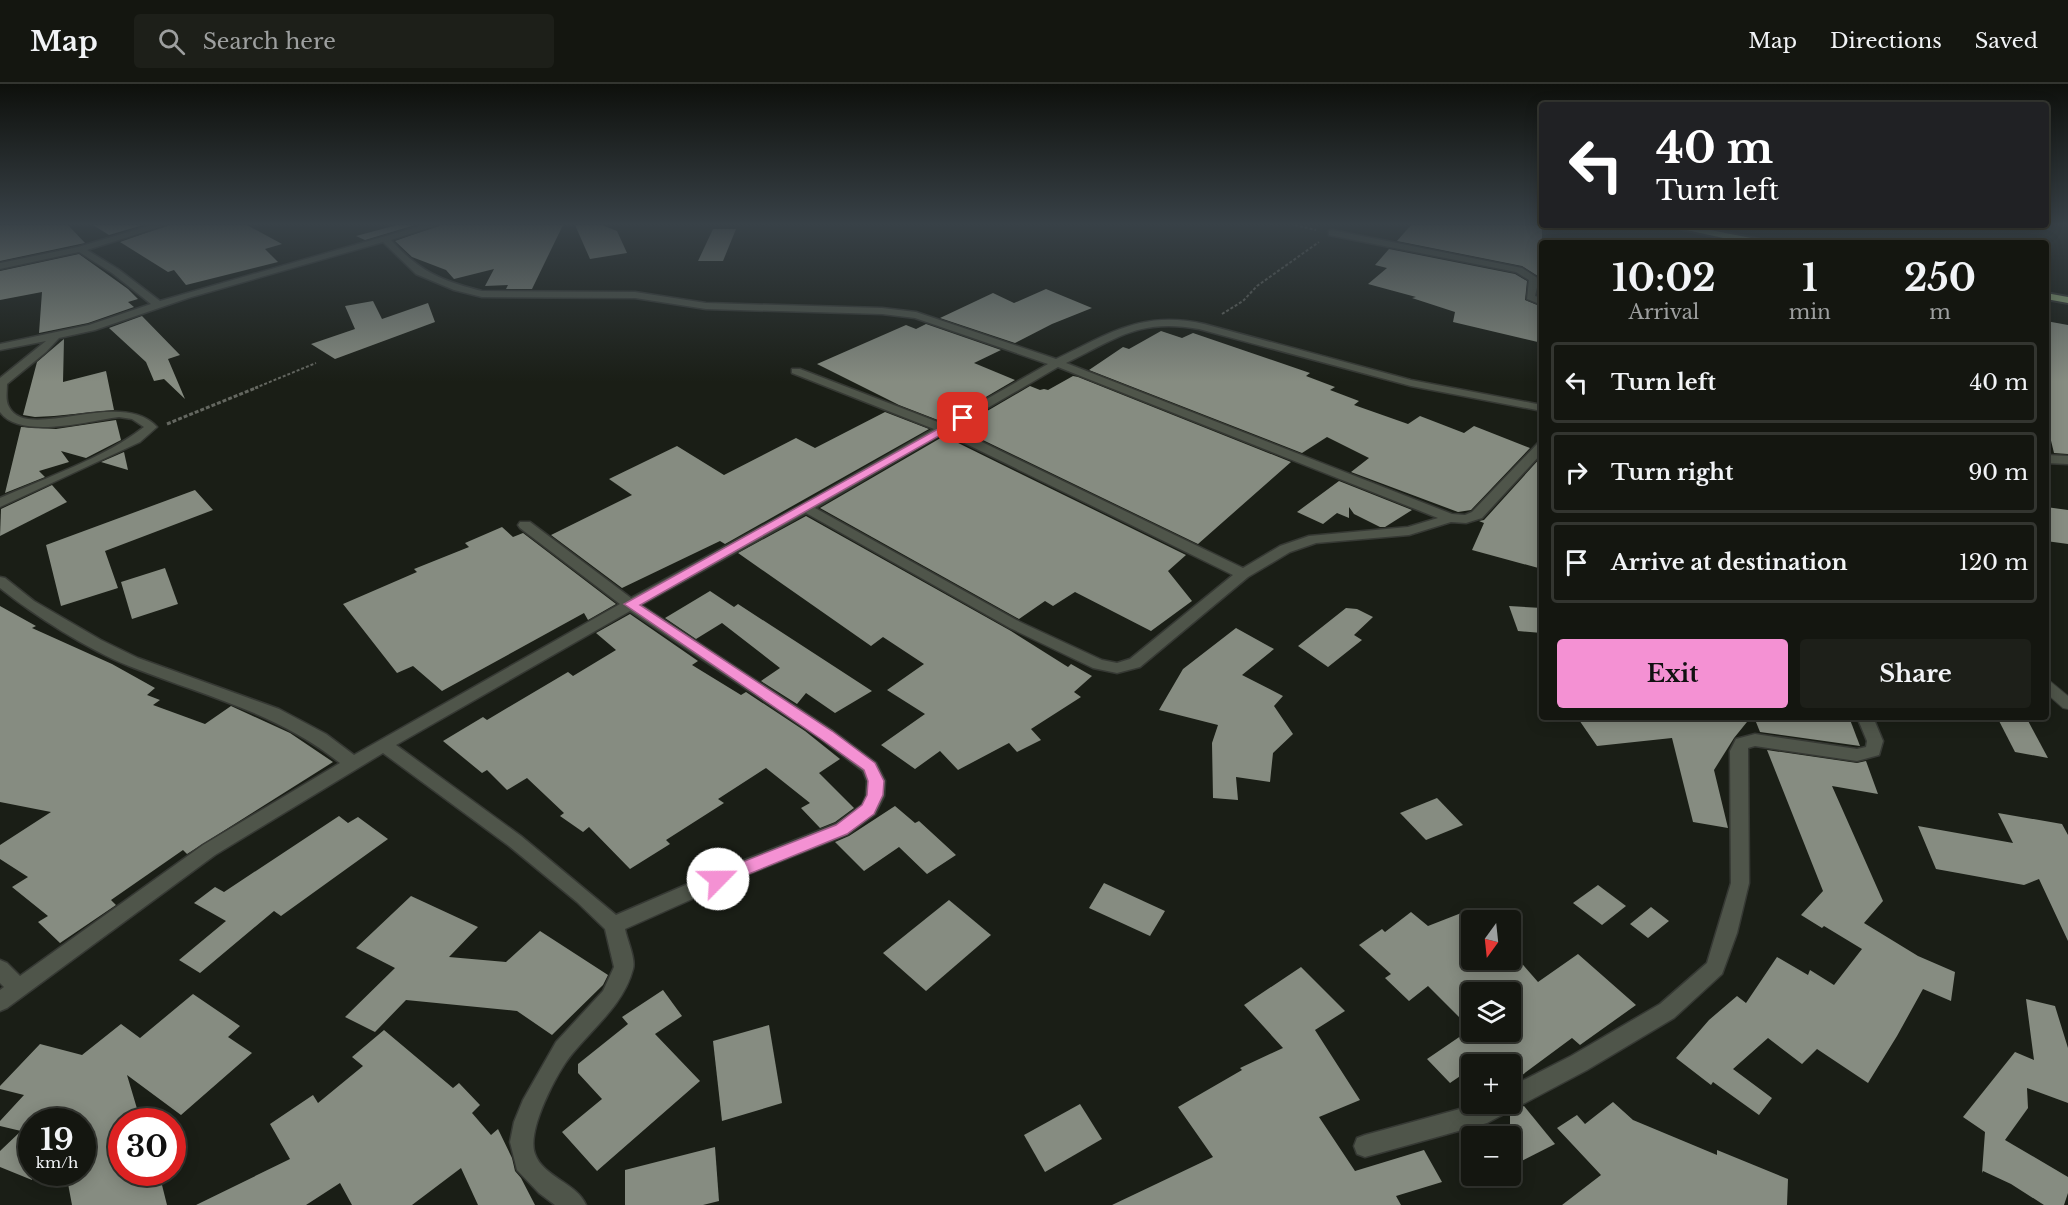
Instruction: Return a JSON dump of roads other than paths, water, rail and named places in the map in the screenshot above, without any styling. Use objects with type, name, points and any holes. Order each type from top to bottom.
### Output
[{"type":"highway","points":[[2049,297],[2068,300]]},
{"type":"street","points":[[123,277],[158,306]]},
{"type":"street","points":[[0,347],[54,337],[117,321],[158,306],[255,277]]},
{"type":"street","points":[[432,277],[457,288],[482,294],[635,295],[706,306],[900,312],[934,320],[1057,363],[1450,518],[1466,519],[1477,515],[1539,450]]},
{"type":"street","points":[[1531,277],[1534,279],[1530,297],[1539,301]]},
{"type":"street","points":[[0,1002],[208,850],[384,745],[549,649],[806,508],[1057,363],[1139,325],[1173,321],[1200,326],[1411,383],[1539,407]]},
{"type":"street","points":[[0,503],[100,458],[147,432],[151,427],[135,416],[105,416],[36,424],[23,423],[11,417],[2,405],[1,384],[7,375],[49,345],[54,337]]},
{"type":"street","points":[[796,371],[945,429],[1243,574]]},
{"type":"street","points":[[2049,459],[2068,460]]},
{"type":"street","points":[[806,508],[1015,625],[1098,664],[1117,668],[1135,663],[1243,574],[1285,549],[1314,539],[1409,531],[1450,518]]},
{"type":"street","points":[[525,525],[630,604],[827,735],[870,767],[876,781],[875,795],[868,809],[842,830],[739,870],[614,925]]},
{"type":"street","points":[[0,581],[29,604],[96,643],[133,662],[273,713],[320,738],[353,764]]},
{"type":"street","points":[[1521,1093],[1580,1063],[1667,1011],[1715,968],[1740,883],[1738,751],[1742,742],[1755,740],[1857,755],[1873,751],[1875,741],[1866,720]]},
{"type":"street","points":[[384,745],[515,841],[584,897],[614,925],[624,967],[610,997],[563,1049],[531,1107],[521,1142],[525,1162],[547,1185],[574,1205]]},
{"type":"street","points":[[0,969],[18,988]]},
{"type":"street","points":[[1365,1146],[1481,1114]]},
{"type":"lane","points":[[2049,688],[2068,704]]}]
